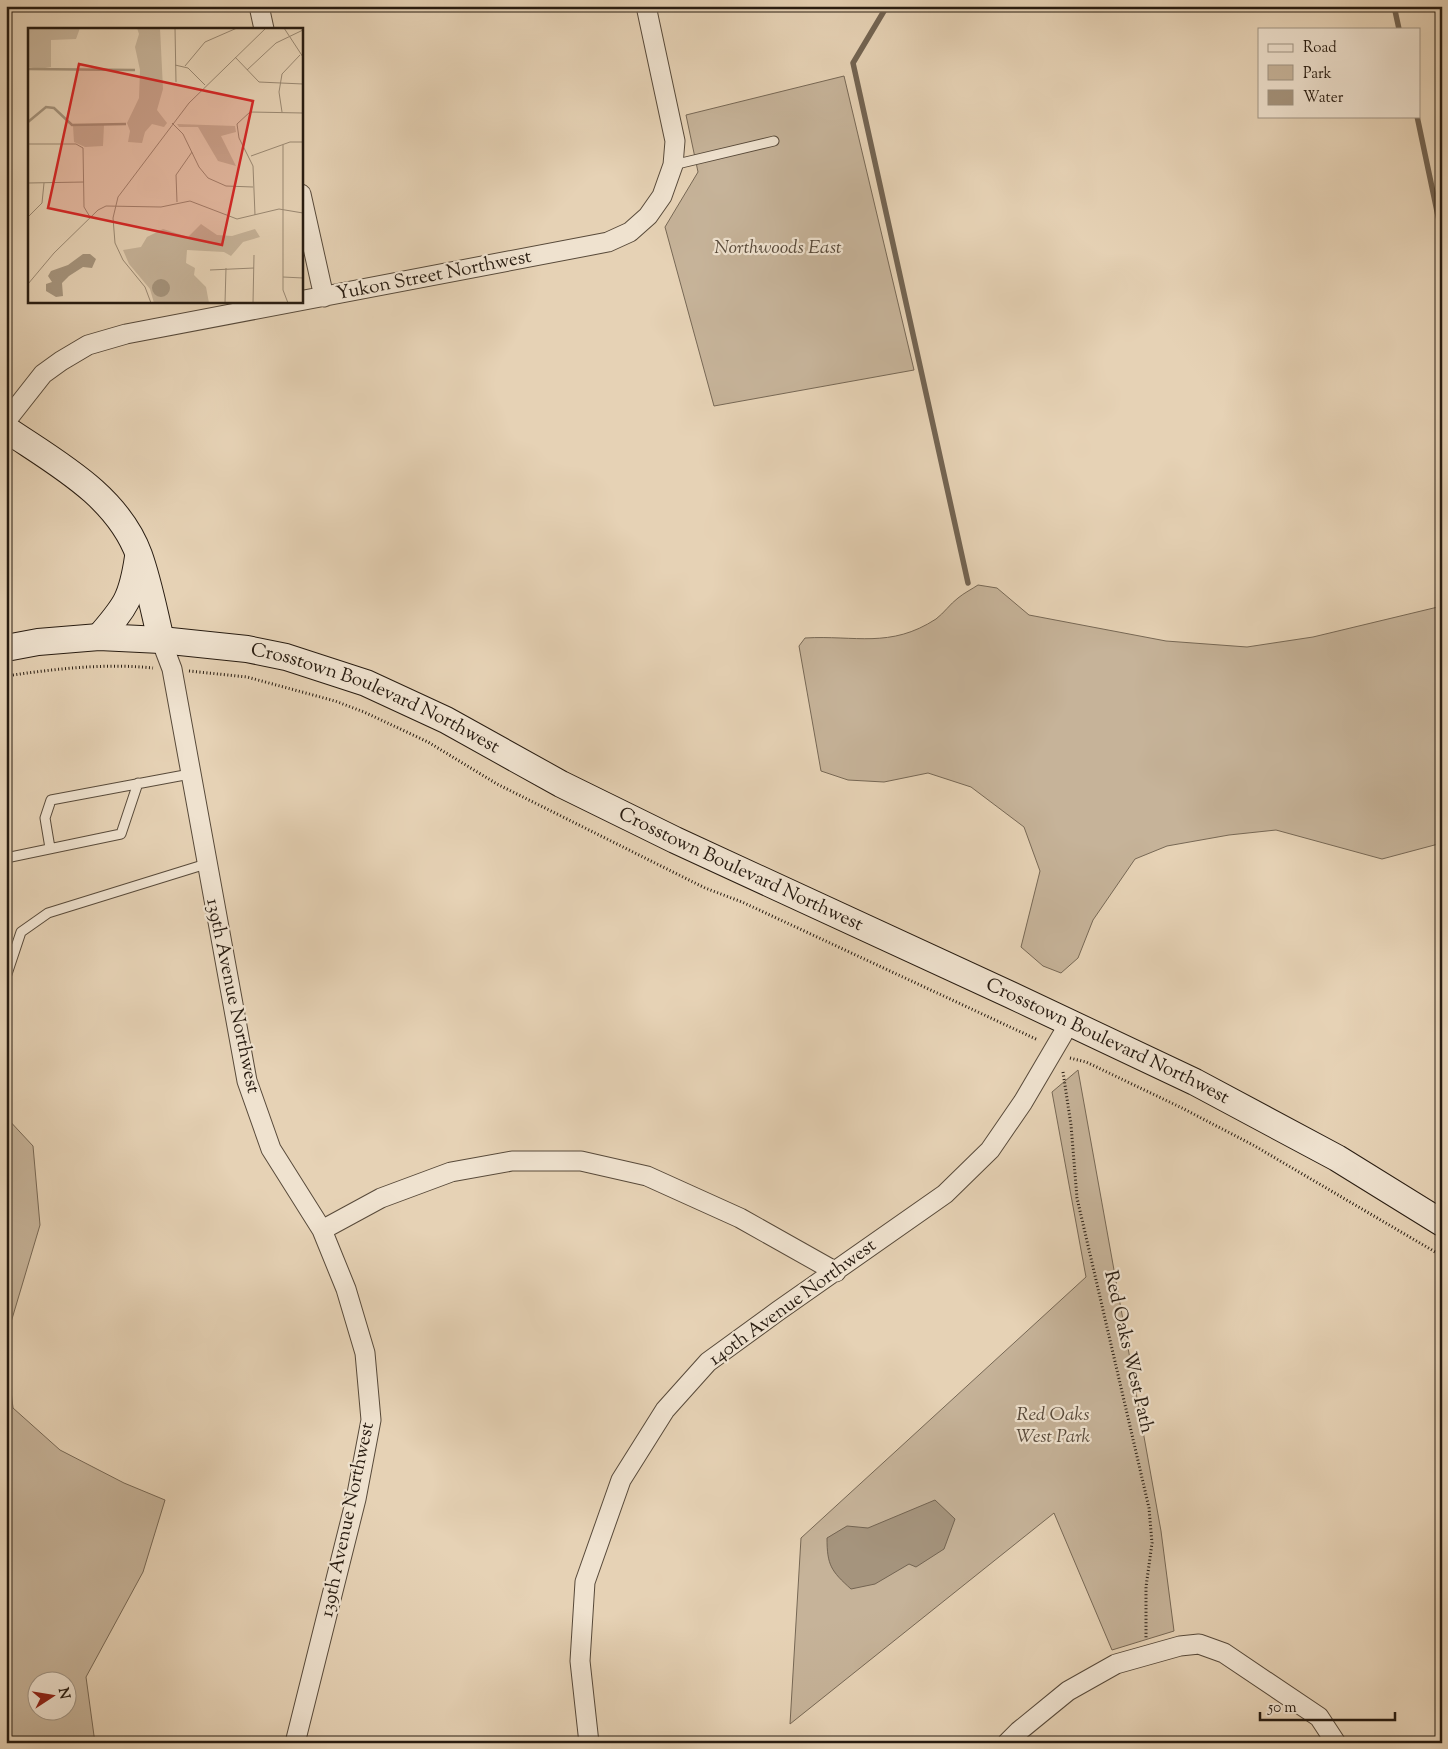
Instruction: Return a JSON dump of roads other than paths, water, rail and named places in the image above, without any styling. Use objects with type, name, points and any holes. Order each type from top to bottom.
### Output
[{"type":"street","points":[[259,6],[264,28]]},
{"type":"street","name":"Yukon Street Northwest","points":[[302,301],[608,242],[630,232],[648,216],[662,196],[673,165],[675,141],[646,6]]},
{"type":"street","points":[[302,198],[324,297]]},
{"type":"street","name":"Yukon Street Northwest","points":[[6,421],[42,374],[88,345],[126,334],[297,302]]},
{"type":"street","points":[[6,429],[82,481],[109,506],[127,530],[139,554],[161,640]]},
{"type":"street","points":[[99,637],[122,610],[134,587],[139,554]]},
{"type":"street","name":"Crosstown Boulevard Northwest","points":[[6,648],[38,642],[99,637],[161,640],[247,649],[286,657],[366,683],[446,720],[561,784],[667,836],[1070,1022],[1255,1113],[1372,1179],[1442,1223]]},
{"type":"street","name":"139th Avenue Northwest","points":[[161,640],[172,669],[247,1081],[272,1149],[322,1230],[346,1289],[366,1353],[371,1420],[356,1499],[295,1743]]},
{"type":"street","name":"140th Avenue Northwest","points":[[589,1743],[580,1661],[585,1582],[620,1480],[665,1410],[708,1362],[778,1310],[836,1272],[945,1194],[990,1150],[1023,1102],[1070,1022]]},
{"type":"street","points":[[322,1230],[381,1198],[451,1172],[512,1161],[581,1161],[647,1176],[740,1218],[836,1272]]},
{"type":"street","points":[[1007,1743],[1018,1731],[1068,1691],[1116,1664],[1180,1646],[1199,1644],[1224,1653],[1319,1717],[1336,1743]]},
{"type":"lane","points":[[673,165],[774,142]]},
{"type":"lane","points":[[50,848],[45,818],[51,800],[190,774]]},
{"type":"lane","points":[[6,858],[122,834],[138,783]]},
{"type":"lane","points":[[6,977],[21,932],[48,913],[206,864]]},
{"type":"water","points":[[935,1500],[955,1519],[944,1549],[916,1567],[909,1564],[875,1584],[851,1589],[835,1572],[829,1561],[827,1538],[847,1526],[868,1528]]},
{"type":"waterway","points":[[887,6],[853,63],[968,583]]},
{"type":"waterway","points":[[1394,6],[1399,28]]},
{"type":"waterway","points":[[1417,118],[1442,235]]},
{"type":"park label","name":"Northwoods East","points":[[778,248]]},
{"type":"park label","name":"Red Oaks West Park","points":[[1053,1426]]}]
